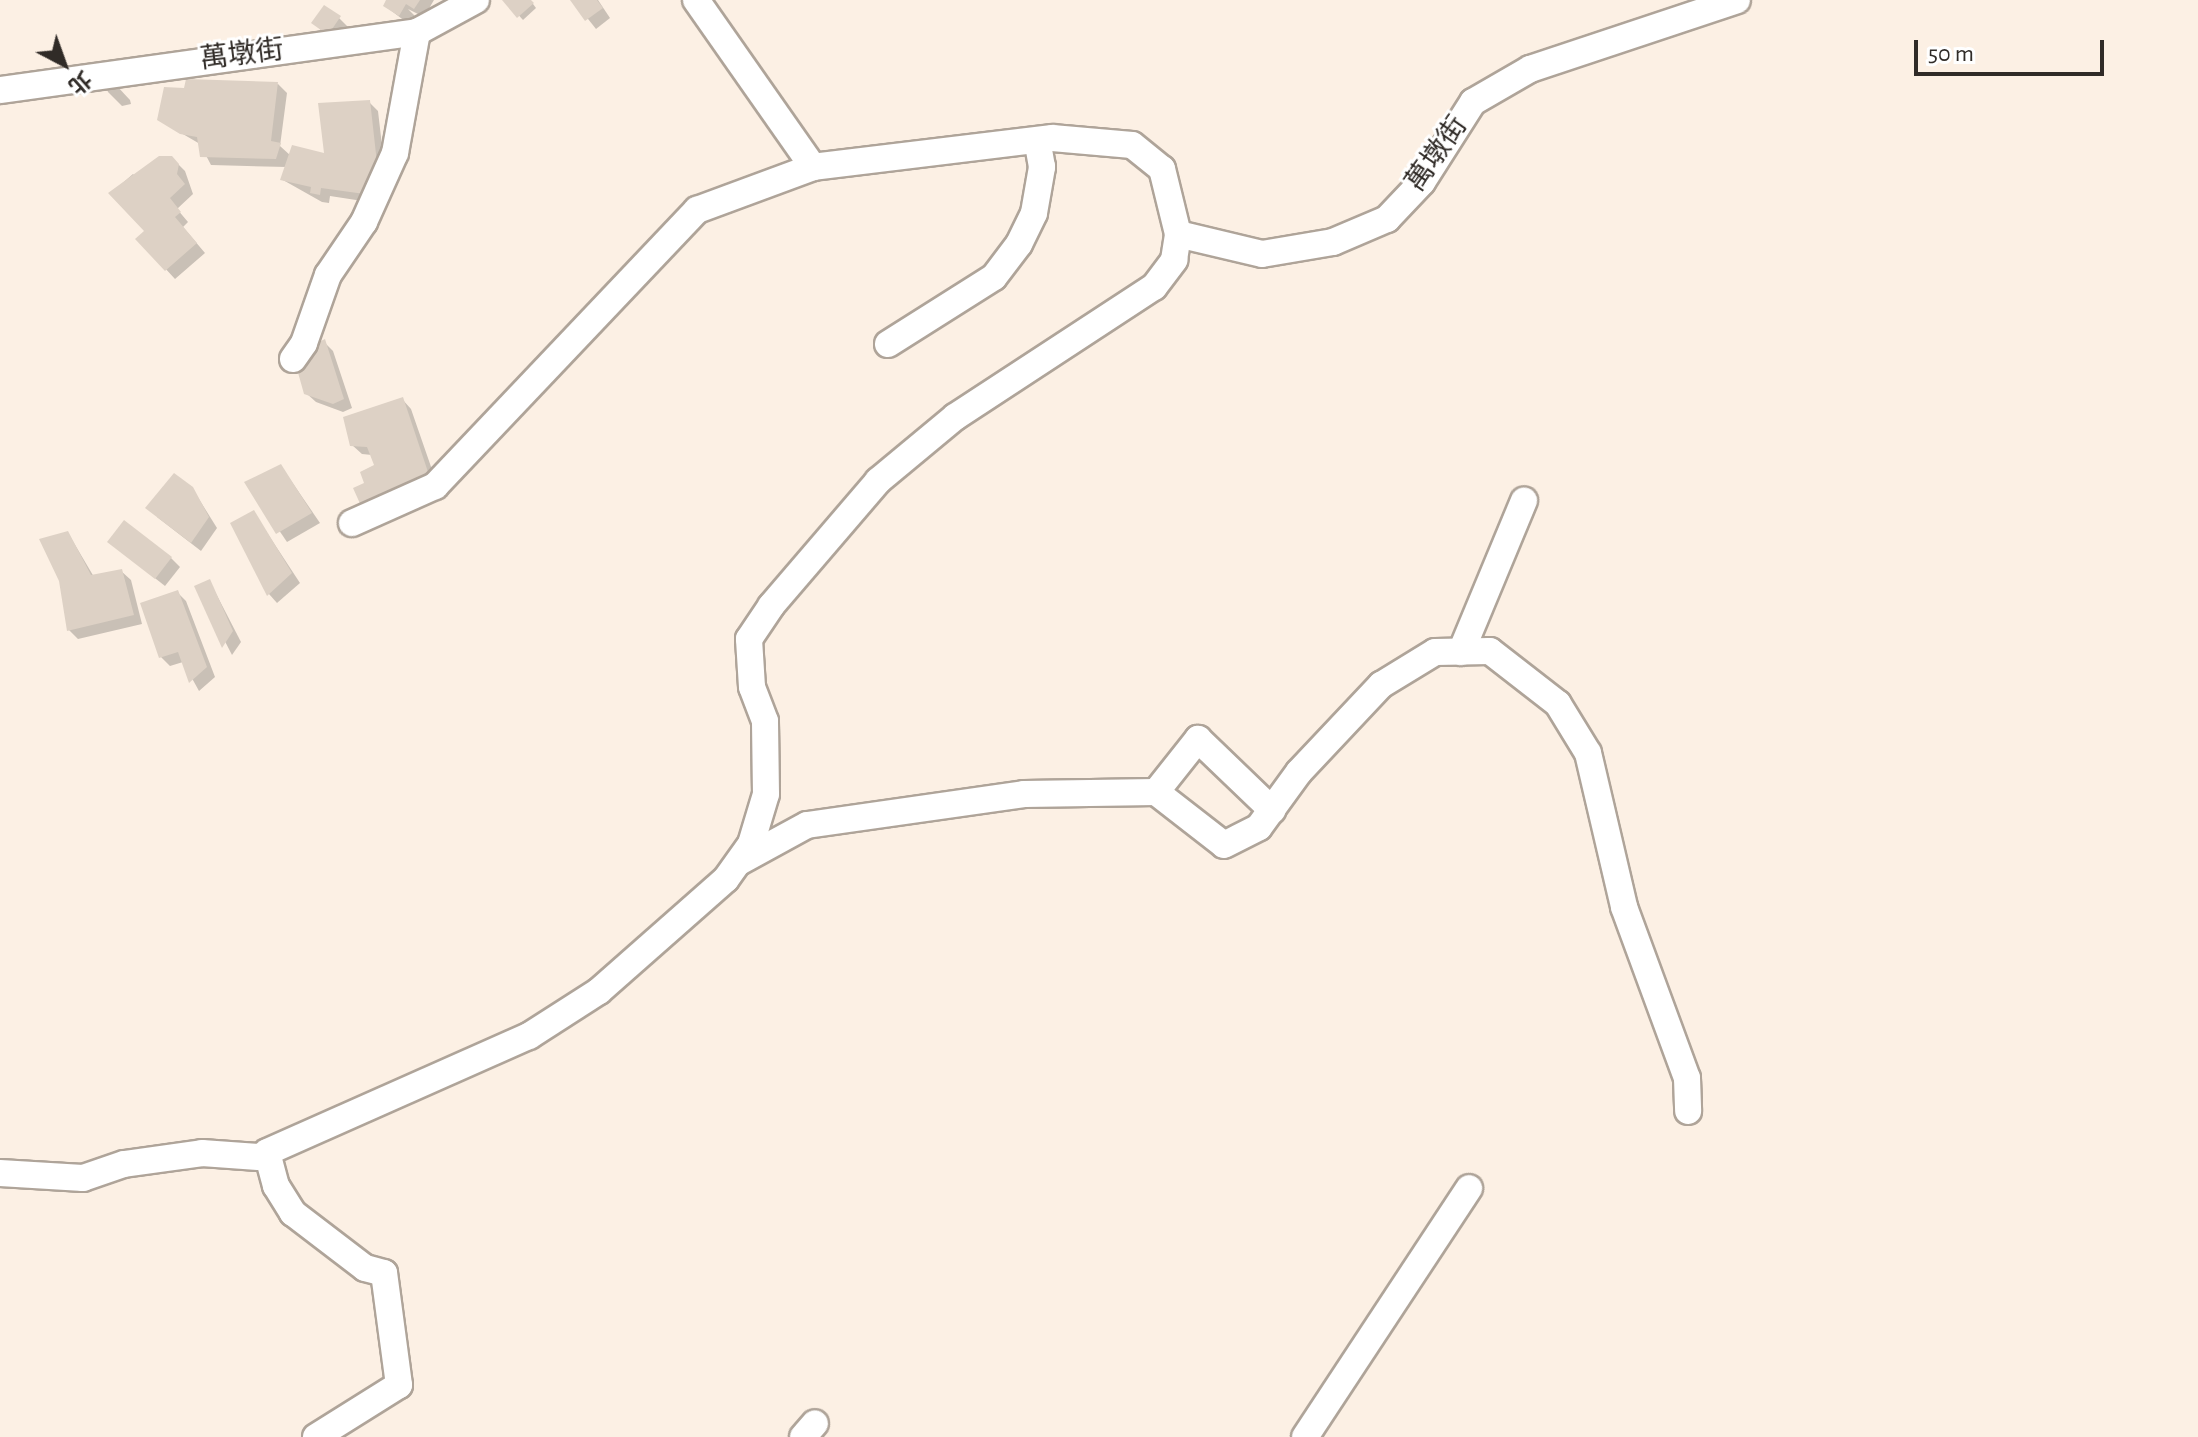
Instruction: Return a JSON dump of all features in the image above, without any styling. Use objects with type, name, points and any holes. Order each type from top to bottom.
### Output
[{"type":"street","name":"萬墩街","points":[[0,90],[417,32],[476,0]]},
{"type":"street","points":[[696,0],[813,167]]},
{"type":"street","name":"萬墩街","points":[[1178,234],[1262,254],[1333,242],[1374,225],[1387,219],[1422,182],[1473,102],[1530,69],[1737,0]]},
{"type":"street","points":[[293,359],[304,343],[328,275],[364,222],[395,153],[417,32]]},
{"type":"street","points":[[888,344],[994,277],[1019,244],[1037,198],[1042,167],[1037,140]]},
{"type":"street","points":[[316,1437],[399,1385],[384,1273],[365,1268],[293,1213],[276,1186],[267,1152],[529,1036],[599,991],[669,934],[739,862],[751,844],[766,794],[765,721],[752,687],[749,639],[771,606],[878,481],[944,426],[1154,287],[1174,260],[1178,234],[1162,169],[1132,145],[1037,140],[813,167],[697,210],[435,486],[352,523]]},
{"type":"street","points":[[1461,652],[1524,501]]},
{"type":"street","points":[[739,862],[807,825],[1024,794],[1156,792],[1224,845],[1259,827],[1299,772],[1381,685],[1435,652],[1490,651],[1558,704],[1588,753],[1624,907],[1687,1078],[1688,1111]]},
{"type":"street","points":[[1156,792],[1198,739],[1272,810]]},
{"type":"street","points":[[0,1173],[83,1178],[124,1164],[202,1153],[258,1157]]},
{"type":"street","points":[[1305,1437],[1469,1188]]},
{"type":"building","points":[[386,0],[420,0],[414,9],[406,4],[399,16],[383,6]]},
{"type":"building","points":[[502,0],[531,0],[534,3],[517,18]]},
{"type":"building","points":[[570,0],[597,0],[603,8],[585,21]]},
{"type":"building","points":[[324,5],[341,16],[328,35],[311,23]]},
{"type":"building","points":[[186,79],[278,82],[271,141],[281,143],[276,159],[200,157],[197,137],[180,134],[157,120],[164,87],[184,88]]},
{"type":"building","points":[[370,100],[377,163],[372,195],[321,188],[320,195],[310,193],[311,187],[280,180],[292,145],[324,153],[318,103]]},
{"type":"building","points":[[159,156],[172,156],[179,164],[177,174],[185,184],[170,198],[181,212],[175,217],[197,243],[165,271],[135,239],[144,231],[108,193]]},
{"type":"building","points":[[325,339],[344,399],[333,404],[304,394],[297,369],[307,367],[303,350]]},
{"type":"building","points":[[403,397],[429,475],[362,508],[353,488],[364,483],[360,472],[374,465],[367,447],[350,446],[343,417]]},
{"type":"building","points":[[281,464],[312,513],[276,534],[244,482]]},
{"type":"building","points":[[174,473],[193,487],[209,517],[191,543],[145,508]]},
{"type":"building","points":[[254,510],[292,573],[267,596],[230,523]]},
{"type":"building","points":[[124,520],[172,557],[155,579],[107,542]]},
{"type":"building","points":[[68,531],[91,575],[122,569],[134,615],[67,631],[59,581],[39,539]]},
{"type":"building","points":[[210,579],[233,631],[222,648],[194,586]]},
{"type":"building","points":[[178,590],[207,667],[189,683],[178,652],[159,658],[140,603]]}]
